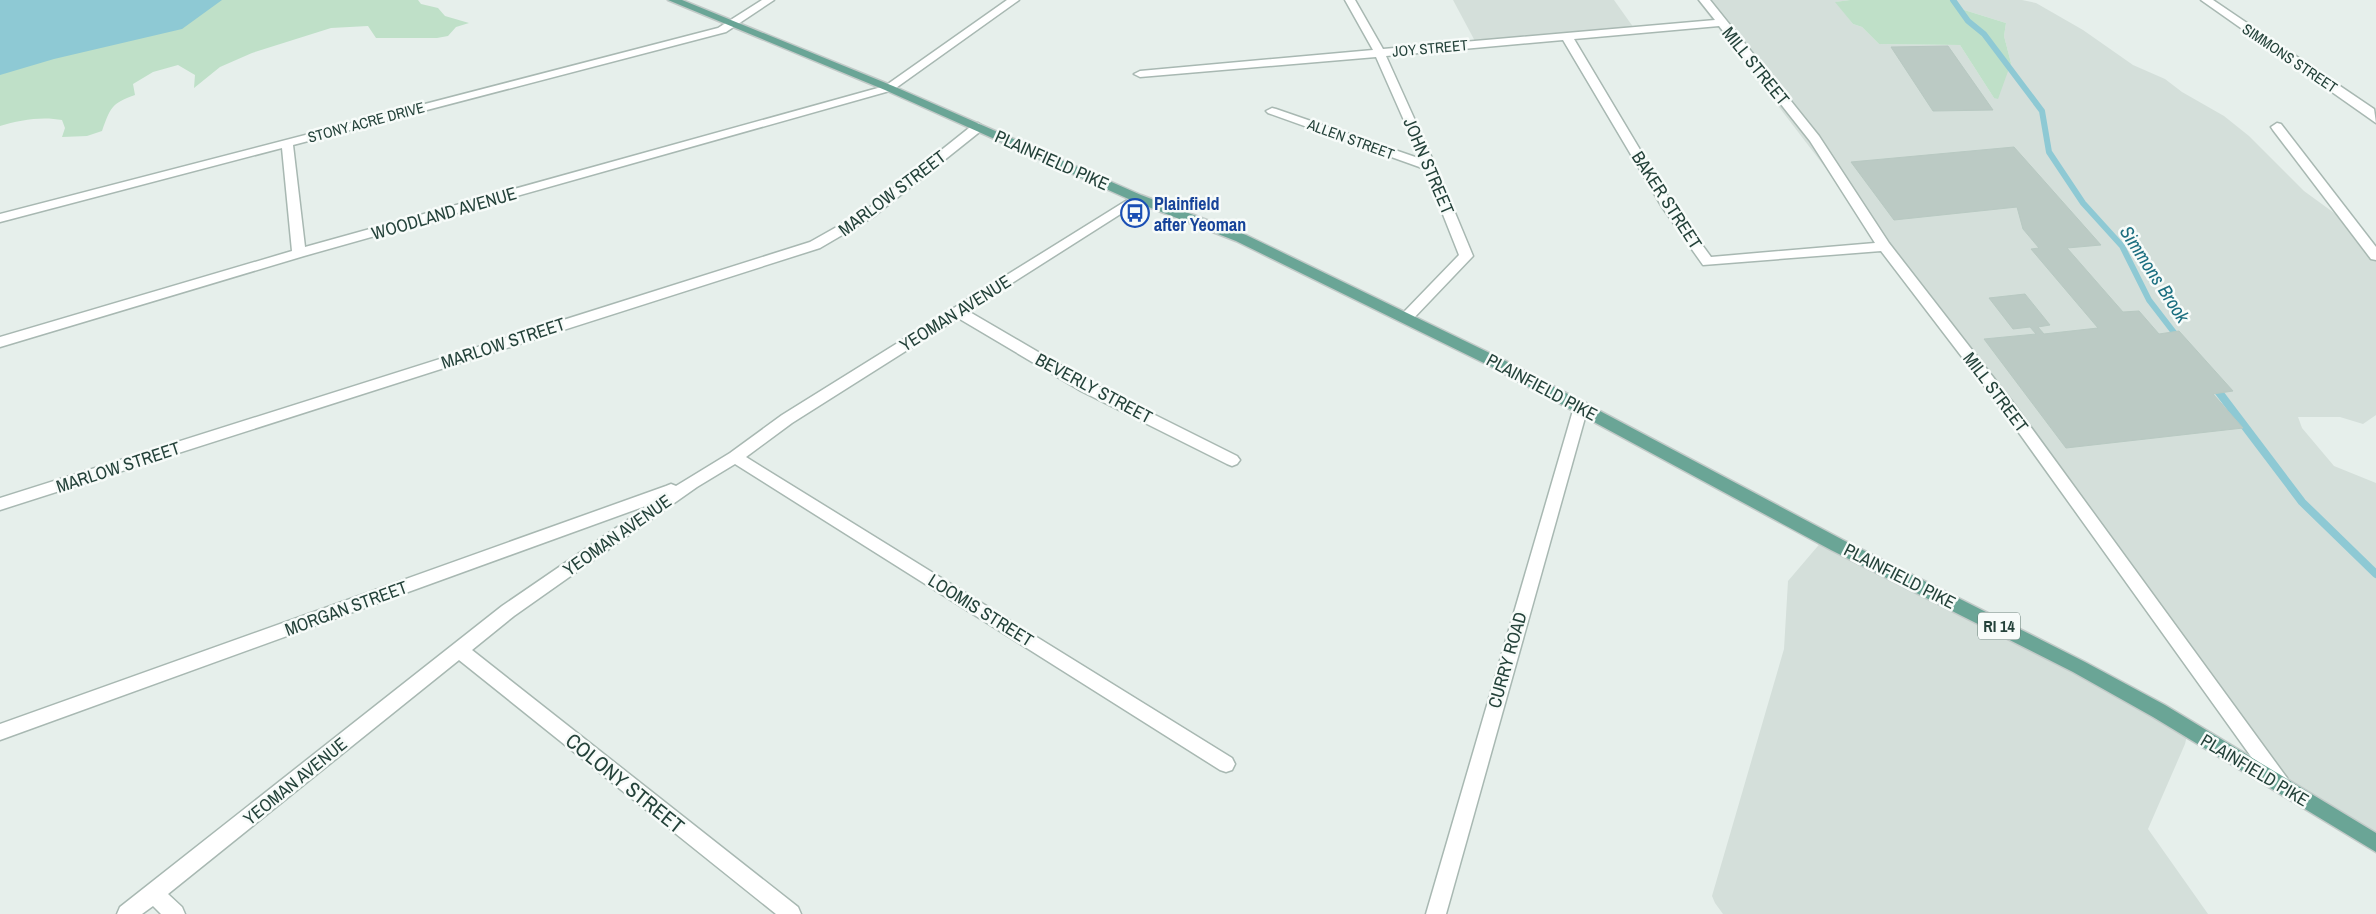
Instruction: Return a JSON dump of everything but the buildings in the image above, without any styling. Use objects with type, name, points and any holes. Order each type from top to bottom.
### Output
[{"type":"main road","name":"PLAINFIELD PIKE","points":[[673,0],[888,88],[1136,198],[1241,238],[1495,362],[1837,544],[2079,667],[2159,711],[2376,843]]},
{"type":"street","name":"STONY ACRE DRIVE","points":[[0,218],[722,30],[769,0]]},
{"type":"street","name":"WOODLAND AVENUE","points":[[0,342],[299,253],[888,88],[1014,0]]},
{"type":"street","name":"JOHN STREET","points":[[1350,0],[1379,52],[1430,167],[1466,256],[1406,318]]},
{"type":"street","name":"MILL STREET","points":[[1704,0],[1816,139],[1884,246],[2009,408],[2283,788]]},
{"type":"street","name":"SIMMONS STREET","points":[[2206,0],[2374,114]]},
{"type":"street","name":"JOY STREET","points":[[1140,74],[1721,23]]},
{"type":"street","name":"BAKER STREET","points":[[1567,37],[1668,206],[1708,262],[1884,246]]},
{"type":"street","name":"ALLEN STREET","points":[[1272,111],[1430,167]]},
{"type":"street","name":"MARLOW STREET","points":[[0,504],[815,245],[868,214],[978,127]]},
{"type":"street","points":[[2277,127],[2376,256]]},
{"type":"street","points":[[286,142],[299,253]]},
{"type":"street","name":"YEOMAN AVENUE","points":[[127,914],[508,611],[692,483],[735,457],[787,419],[1136,198]]},
{"type":"street","name":"BEVERLY STREET","points":[[958,312],[1086,386],[1232,460]]},
{"type":"street","name":"CURRY ROAD","points":[[1436,914],[1581,407]]},
{"type":"street","name":"LOOMIS STREET","points":[[735,457],[1226,764]]},
{"type":"street","name":"MORGAN STREET","points":[[0,732],[692,483]]},
{"type":"street","name":"COLONY STREET","points":[[460,650],[791,914]]},
{"type":"street","points":[[154,894],[175,914]]},
{"type":"shaded area","points":[[1453,0],[1614,0],[1636,31],[1476,43]]},
{"type":"shaded area","points":[[1697,0],[1850,0],[1836,2],[1853,24],[1862,27],[1879,44],[1960,45],[1994,98],[2011,63],[2004,36],[2006,23],[1961,9],[1953,0],[2022,0],[2036,3],[2083,30],[2133,65],[2165,79],[2182,92],[2224,116],[2249,136],[2304,191],[2374,242],[2376,245],[2376,415],[2363,424],[2340,417],[2298,417],[2302,428],[2334,466],[2376,483],[2376,844],[2281,785],[2036,443]]},
{"type":"shaded area","points":[[1823,540],[2188,731],[2185,744],[2148,829],[2208,914],[1723,914],[1712,896],[1784,649],[1788,581]]},
{"type":"green space","points":[[0,0],[418,0],[421,4],[438,8],[445,16],[469,23],[456,27],[448,36],[437,38],[376,38],[368,26],[331,28],[252,53],[220,67],[194,88],[195,75],[178,65],[153,72],[133,84],[135,95],[121,101],[112,108],[102,131],[87,136],[62,137],[65,128],[62,120],[47,118],[31,119],[0,126]]},
{"type":"green space","points":[[1850,0],[1953,0],[1961,9],[2006,23],[2004,36],[2011,63],[1998,99],[1994,98],[1960,45],[1879,44],[1862,27],[1853,24],[1835,2]]},
{"type":"water","points":[[0,0],[222,0],[182,29],[54,59],[0,75]]},
{"type":"waterway","name":"Simmons Brook","points":[[1953,0],[1968,21],[1984,34],[2042,111],[2049,152],[2083,203],[2122,246],[2149,300],[2179,339]]},
{"type":"waterway","name":"Simmons Brook","points":[[2215,387],[2302,502],[2376,574]]},
{"type":"place","name":"Plainfield after Yeoman","points":[[1135,213]]}]
